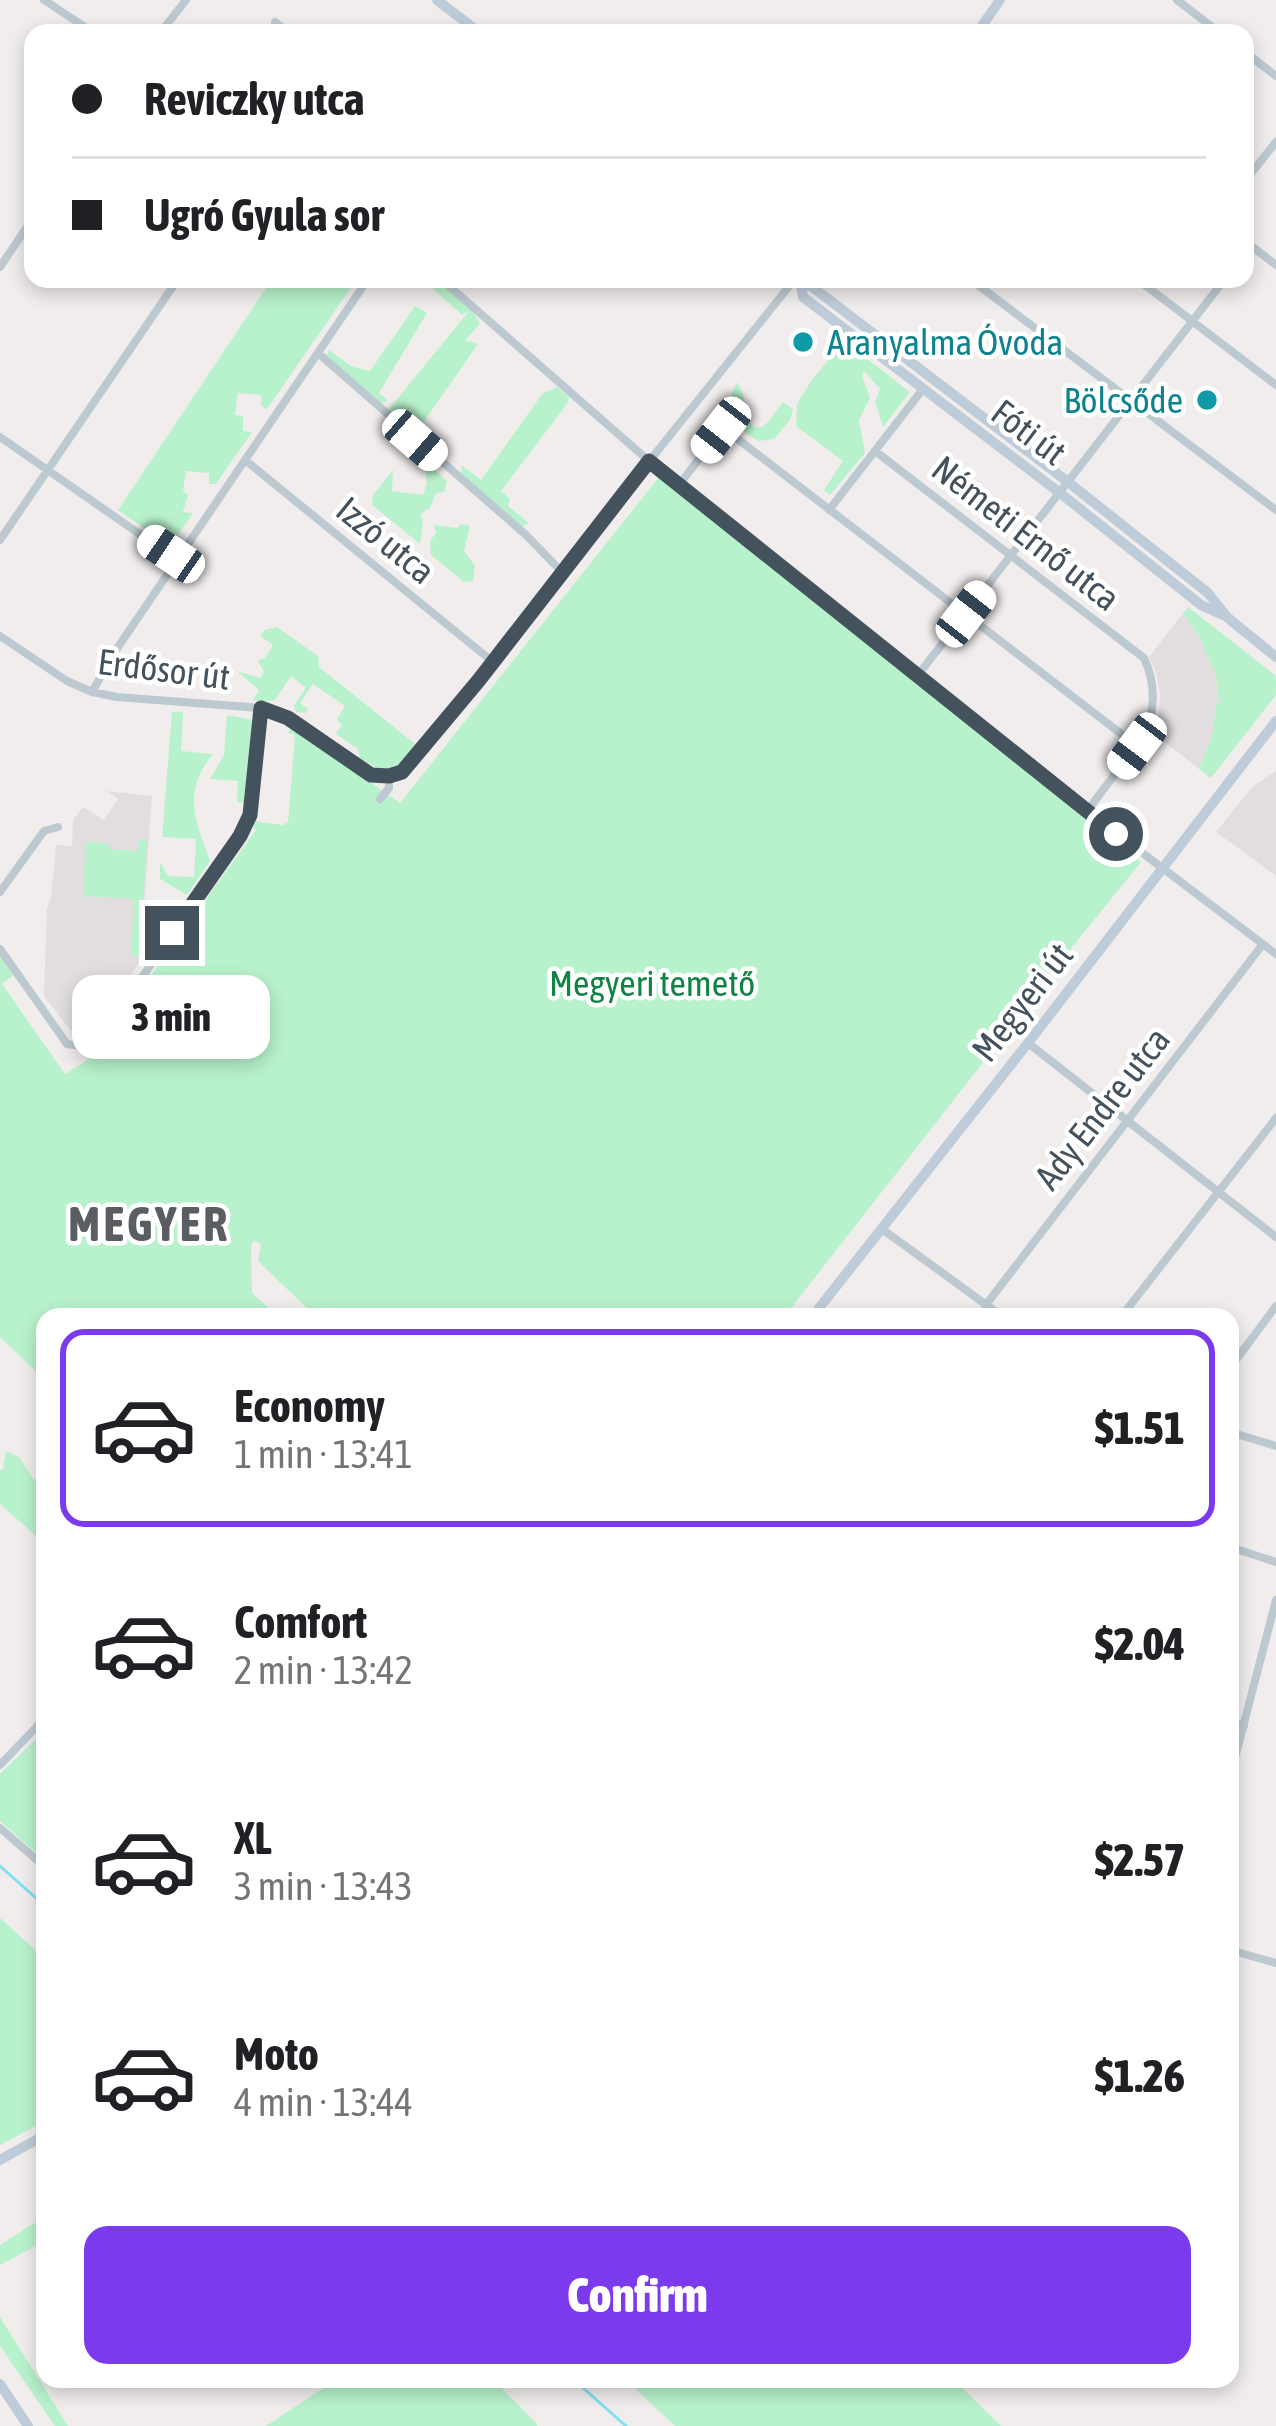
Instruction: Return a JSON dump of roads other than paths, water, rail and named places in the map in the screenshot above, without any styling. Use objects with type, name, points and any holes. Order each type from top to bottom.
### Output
[{"type":"street","points":[[44,0],[80,24]]},
{"type":"street","points":[[167,24],[186,0]]},
{"type":"street","points":[[437,0],[469,24]]},
{"type":"street","points":[[1177,0],[1208,24]]},
{"type":"street","points":[[1254,170],[1276,142]]},
{"type":"street","points":[[0,267],[24,231]]},
{"type":"street","points":[[0,540],[172,288]]},
{"type":"street","points":[[92,692],[362,288]]},
{"type":"street","points":[[452,288],[649,461],[1087,812],[1276,954]]},
{"type":"street","points":[[380,799],[389,788],[389,776],[412,763],[790,288]]},
{"type":"street","name":"Fóti út","points":[[799,288],[803,297],[923,389],[1208,593],[1228,618],[1276,656]]},
{"type":"street","name":"Fóti út","points":[[814,288],[1064,488]]},
{"type":"street","points":[[982,288],[1276,510]]},
{"type":"street","points":[[1150,288],[1276,385]]},
{"type":"street","points":[[918,675],[1218,288]]},
{"type":"street","points":[[318,353],[562,572]]},
{"type":"street","points":[[830,510],[923,389]]},
{"type":"street","points":[[679,485],[723,429],[1137,746],[1087,812]]},
{"type":"street","points":[[0,437],[178,560]]},
{"type":"street","name":"Németi Ernő utca","points":[[875,451],[1144,658],[1153,681],[1153,701],[1149,724],[1137,746]]},
{"type":"street","name":"Izzó utca","points":[[245,460],[493,662]]},
{"type":"street","name":"Erdősor út","points":[[0,636],[92,692],[261,708],[288,718],[371,775],[389,776]]},
{"type":"street","points":[[0,949],[67,1044],[89,1047],[100,1038],[240,836],[250,815],[261,708]]},
{"type":"street","name":"Megyeri út","points":[[821,1308],[1276,721]]},
{"type":"street","points":[[0,892],[44,832],[58,827]]},
{"type":"street","name":"Ady Endre utca","points":[[985,1306],[1264,944]]},
{"type":"street","points":[[1028,1043],[1276,1238]]},
{"type":"street","points":[[1127,1308],[1276,1118]]},
{"type":"street","points":[[882,1228],[988,1308]]},
{"type":"street","points":[[1239,1356],[1276,1306]]},
{"type":"street","points":[[1239,1435],[1276,1446]]},
{"type":"street","points":[[1239,1550],[1276,1562]]},
{"type":"street","points":[[1239,1744],[1276,1600]]},
{"type":"street","points":[[1264,1649],[1276,1651]]},
{"type":"street","points":[[1239,1724],[1244,1726]]},
{"type":"street","points":[[0,1765],[36,1727]]},
{"type":"street","points":[[0,1828],[36,1859]]},
{"type":"street","points":[[1239,1953],[1276,1964]]},
{"type":"street","points":[[0,2160],[36,2140]]},
{"type":"street","points":[[0,2384],[28,2426]]},
{"type":"waterway","points":[[0,1866],[36,1898]]},
{"type":"waterway","points":[[583,2388],[626,2426]]},
{"type":"place","name":"Aranyalma Óvoda","points":[[803,342]]},
{"type":"place","name":"Bölcsőde","points":[[1207,400]]},
{"type":"district","name":"MEGYER","points":[[149,1224]]},
{"type":"park label","name":"Megyeri temető","points":[[652,983]]}]
